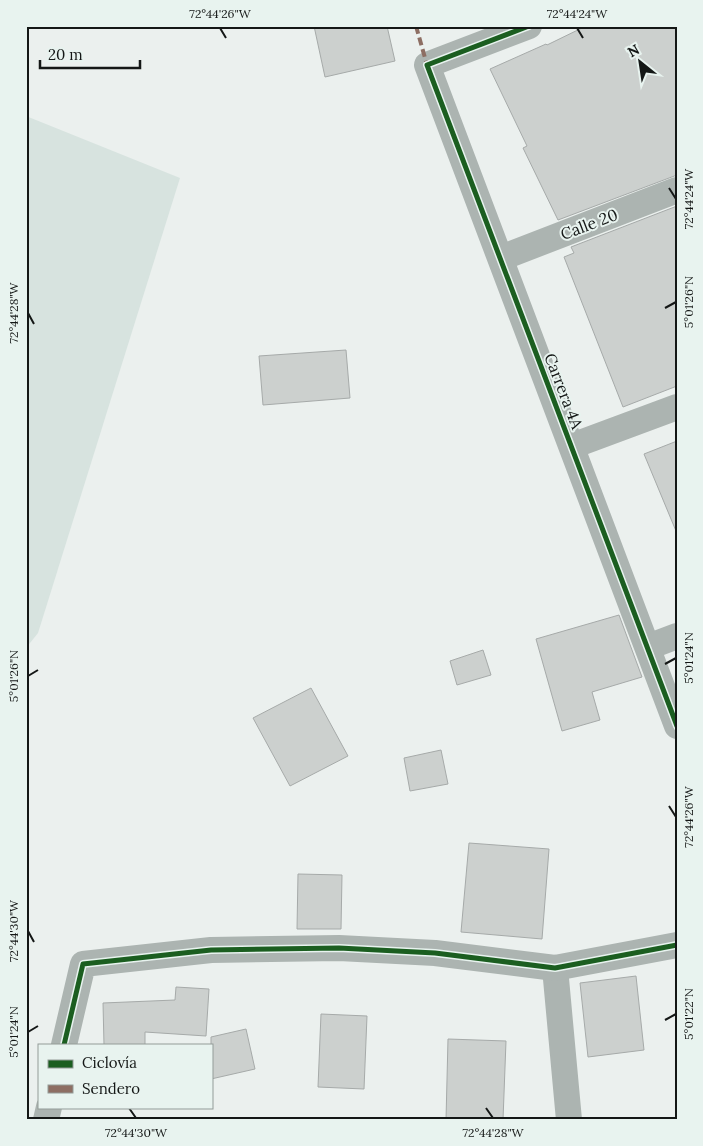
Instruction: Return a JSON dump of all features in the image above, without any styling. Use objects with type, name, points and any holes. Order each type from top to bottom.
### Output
[{"type":"street","name":"Carrera 4A","points":[[529,26],[428,65],[677,726]]},
{"type":"street","name":"Calle 20","points":[[501,258],[677,190]]},
{"type":"street","points":[[572,446],[677,408]]},
{"type":"street","points":[[648,647],[677,636]]},
{"type":"street","points":[[64,1044],[83,964],[210,950],[339,948],[435,953],[555,968],[677,945]]},
{"type":"street","points":[[555,968],[569,1120]]},
{"type":"shaded area","points":[[26,116],[180,178],[38,633],[26,648]]},
{"type":"building","points":[[314,26],[387,26],[395,61],[325,77]]},
{"type":"building","points":[[586,26],[677,26],[677,175],[558,220],[523,148],[527,146],[490,69]]},
{"type":"building","points":[[677,206],[677,386],[623,407],[564,257],[574,253],[571,247]]},
{"type":"building","points":[[346,350],[350,398],[263,405],[259,356]]},
{"type":"building","points":[[677,441],[677,531],[676,531],[644,454]]},
{"type":"building","points":[[619,615],[642,677],[592,692],[600,720],[562,731],[536,639]]},
{"type":"building","points":[[483,650],[491,675],[457,685],[450,661]]},
{"type":"building","points":[[311,688],[348,756],[290,786],[253,718]]},
{"type":"building","points":[[441,750],[448,784],[410,791],[404,758]]},
{"type":"building","points":[[469,843],[549,849],[542,939],[461,932]]},
{"type":"building","points":[[298,874],[342,875],[341,929],[297,929]]},
{"type":"building","points":[[636,976],[644,1050],[588,1057],[580,983]]},
{"type":"building","points":[[176,987],[209,989],[206,1036],[145,1032],[145,1044],[104,1044],[103,1003],[175,1000]]},
{"type":"building","points":[[321,1014],[367,1016],[364,1089],[318,1087]]},
{"type":"building","points":[[246,1029],[255,1069],[212,1079],[211,1037]]},
{"type":"building","points":[[448,1039],[506,1041],[503,1120],[446,1120]]},
{"type":"marked path","points":[[416,26],[427,65]]},
{"type":"cycle path","points":[[529,26],[427,65],[677,726]]},
{"type":"cycle path","points":[[64,1044],[83,964],[211,950],[339,948],[435,953],[555,968],[677,945]]}]
